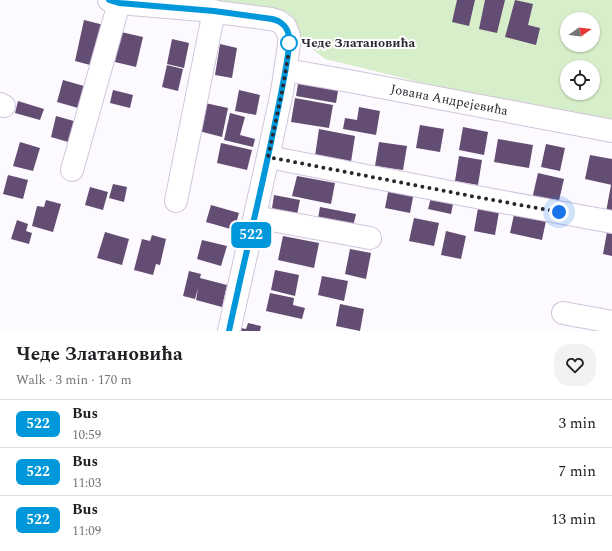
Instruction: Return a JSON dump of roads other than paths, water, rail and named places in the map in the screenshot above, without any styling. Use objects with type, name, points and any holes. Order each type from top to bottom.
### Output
[{"type":"street","points":[[72,170],[114,1],[207,7],[272,19],[285,26],[289,36],[290,45],[286,70],[229,331]]},
{"type":"street","points":[[176,201],[207,7]]},
{"type":"street","name":"Јована Андрејевића","points":[[286,70],[612,131]]},
{"type":"street","points":[[268,157],[612,222]]},
{"type":"street","points":[[255,217],[370,238]]},
{"type":"street","points":[[563,313],[612,322]]},
{"type":"place","name":"Чеде Златановића","points":[[289,43]]}]
